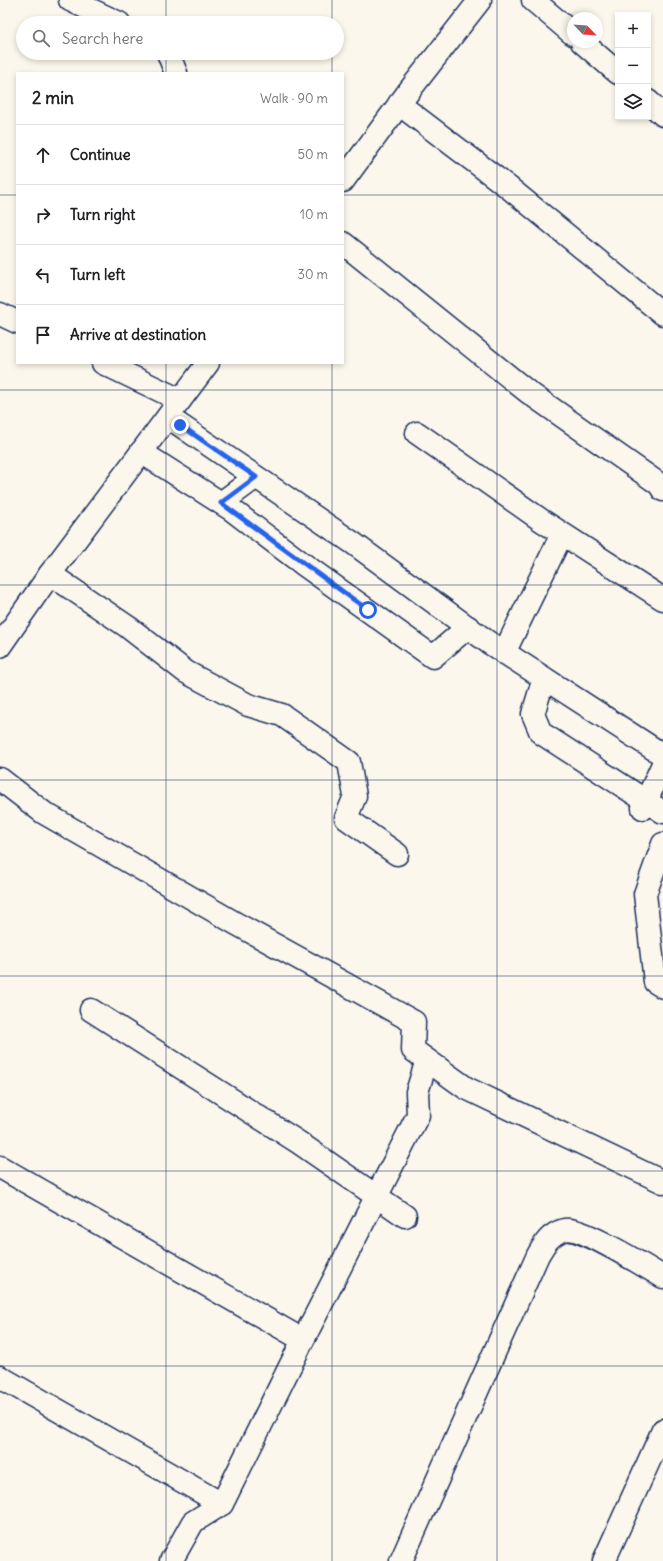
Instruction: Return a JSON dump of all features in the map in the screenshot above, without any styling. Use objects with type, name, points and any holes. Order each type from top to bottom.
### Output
[{"type":"street","points":[[70,0],[104,16]]},
{"type":"street","points":[[344,179],[399,104],[480,0]]},
{"type":"street","points":[[533,0],[567,29]]},
{"type":"street","points":[[589,48],[615,71]]},
{"type":"street","points":[[171,60],[176,72]]},
{"type":"street","points":[[399,104],[508,187],[663,314]]},
{"type":"street","points":[[651,104],[663,115]]},
{"type":"street","points":[[344,244],[528,392],[659,484],[663,490]]},
{"type":"street","points":[[0,314],[16,322]]},
{"type":"street","points":[[105,364],[180,400]]},
{"type":"street","points":[[0,646],[50,574],[207,364]]},
{"type":"street","points":[[168,417],[353,543],[504,653],[663,755]]},
{"type":"street","points":[[417,433],[562,534],[663,599]]},
{"type":"street","points":[[141,452],[221,503],[433,657],[468,627]]},
{"type":"street","points":[[221,503],[256,477]]},
{"type":"street","points":[[504,653],[562,534]]},
{"type":"street","points":[[50,574],[128,627],[186,672],[248,705],[282,715],[349,762],[355,796],[346,818],[397,854]]},
{"type":"street","points":[[544,678],[533,714],[541,733],[651,807],[663,764]]},
{"type":"street","points":[[0,779],[44,813],[235,923],[414,1022],[413,1050],[466,1088],[663,1182]]},
{"type":"street","points":[[663,844],[645,894],[654,982],[663,987]]},
{"type":"street","points":[[91,1010],[298,1142],[405,1216]]},
{"type":"street","points":[[171,1561],[193,1522],[222,1504],[302,1340],[418,1115],[417,1092],[427,1060]]},
{"type":"street","points":[[0,1167],[302,1340]]},
{"type":"street","points":[[400,1561],[538,1255],[549,1236],[565,1229],[582,1232],[663,1277]]},
{"type":"street","points":[[0,1377],[222,1504]]},
{"type":"street","points":[[604,1561],[663,1430]]},
{"type":"route","points":[[180,425],[256,477],[221,503],[368,610]]}]
